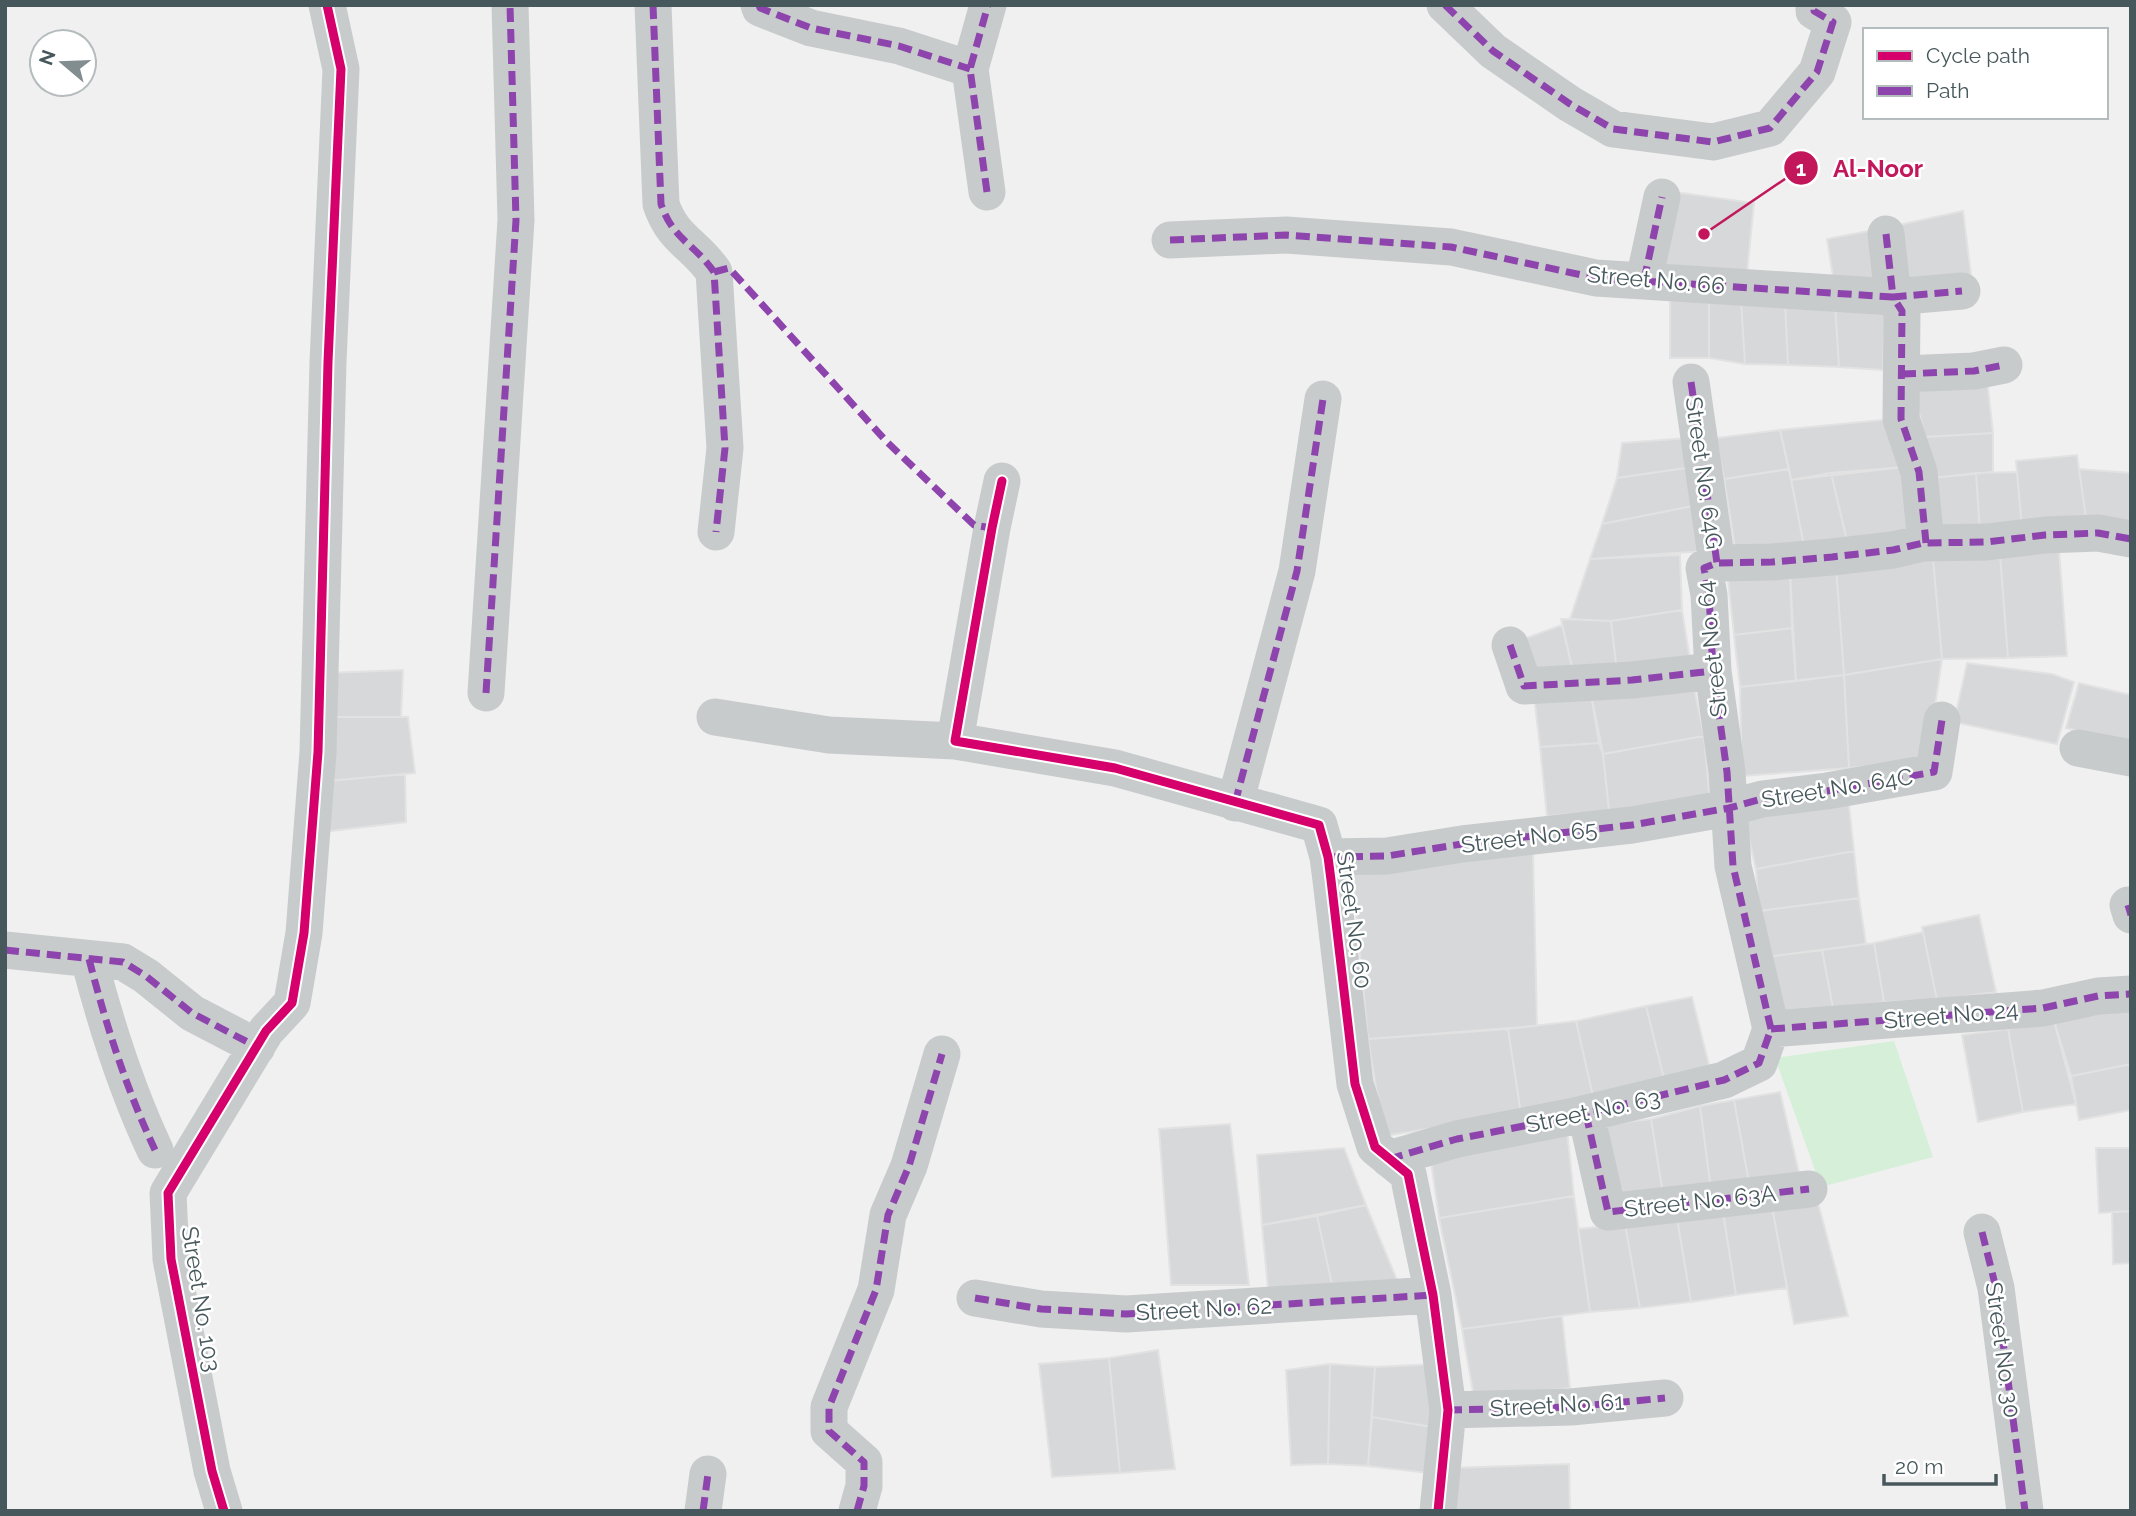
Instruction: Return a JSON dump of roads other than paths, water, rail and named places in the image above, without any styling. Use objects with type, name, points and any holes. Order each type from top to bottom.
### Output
[{"type":"street","name":"Street No. 103","points":[[224,1511],[210,1457],[171,1259],[168,1193],[267,1031],[292,1003],[304,933],[318,752],[328,362],[341,69],[327,5]]},
{"type":"street","points":[[486,693],[516,220],[510,5]]},
{"type":"street","points":[[653,5],[660,204],[667,223],[682,240],[702,254],[714,272],[725,447],[716,532]]},
{"type":"street","points":[[759,5],[760,8],[811,28],[899,46],[970,69]]},
{"type":"street","points":[[987,192],[970,69],[988,5]]},
{"type":"street","points":[[1445,5],[1493,51],[1570,104],[1613,129],[1713,142],[1770,128],[1817,72],[1833,22],[1814,11],[1814,5]]},
{"type":"street","points":[[1644,280],[1662,197]]},
{"type":"street","points":[[1886,234],[1894,297],[1902,311],[1901,419],[1919,472],[1926,543]]},
{"type":"street","name":"Street No. 66","points":[[1170,240],[1286,235],[1451,247],[1595,278],[1894,297],[1962,291]]},
{"type":"street","points":[[1902,374],[1974,371],[2004,365]]},
{"type":"street","name":"Street No. 64G","points":[[1691,382],[1717,563]]},
{"type":"street","points":[[1235,803],[1297,571],[1323,399]]},
{"type":"street","points":[[955,741],[1002,481]]},
{"type":"street","name":"Street No. 64","points":[[1770,1029],[1733,866],[1713,671],[1709,595],[1704,568],[1717,563],[1832,557],[1926,543],[1987,542],[2045,535],[2098,533],[2131,539]]},
{"type":"street","points":[[1510,645],[1524,686],[1632,680],[1713,671]]},
{"type":"street","name":"Street No. 60","points":[[715,718],[829,735],[955,741],[1115,768],[1319,825],[1328,857],[1355,1084],[1375,1147],[1408,1174],[1433,1295],[1448,1410],[1438,1511]]},
{"type":"street","name":"Street No. 64C","points":[[1729,808],[1762,799],[1827,791],[1934,772],[1942,720]]},
{"type":"street","points":[[2078,748],[2131,758]]},
{"type":"street","name":"Street No. 65","points":[[1328,857],[1387,856],[1462,844],[1632,825],[1729,808]]},
{"type":"street","points":[[5,950],[123,962],[146,976],[192,1013],[257,1047]]},
{"type":"street","points":[[89,959],[107,1029],[137,1111],[155,1150]]},
{"type":"street","name":"Street No. 24","points":[[1770,1029],[2043,1008],[2098,996],[2131,994]]},
{"type":"street","name":"Street No. 63","points":[[1389,1159],[1457,1139],[1586,1114],[1724,1080],[1759,1063],[1770,1029]]},
{"type":"street","points":[[857,1511],[864,1486],[864,1462],[829,1431],[829,1407],[876,1290],[888,1215],[909,1166],[942,1054]]},
{"type":"street","name":"Street No. 63A","points":[[1586,1114],[1608,1212],[1809,1189]]},
{"type":"street","name":"Street No. 30","points":[[1982,1232],[1996,1288],[2025,1511]]},
{"type":"street","name":"Street No. 62","points":[[975,1298],[1041,1309],[1126,1314],[1433,1295]]},
{"type":"street","name":"Street No. 61","points":[[1448,1410],[1571,1407],[1665,1398]]},
{"type":"street","points":[[703,1511],[708,1474]]},
{"type":"place","name":"Al-Noor","points":[[1704,234]]}]
